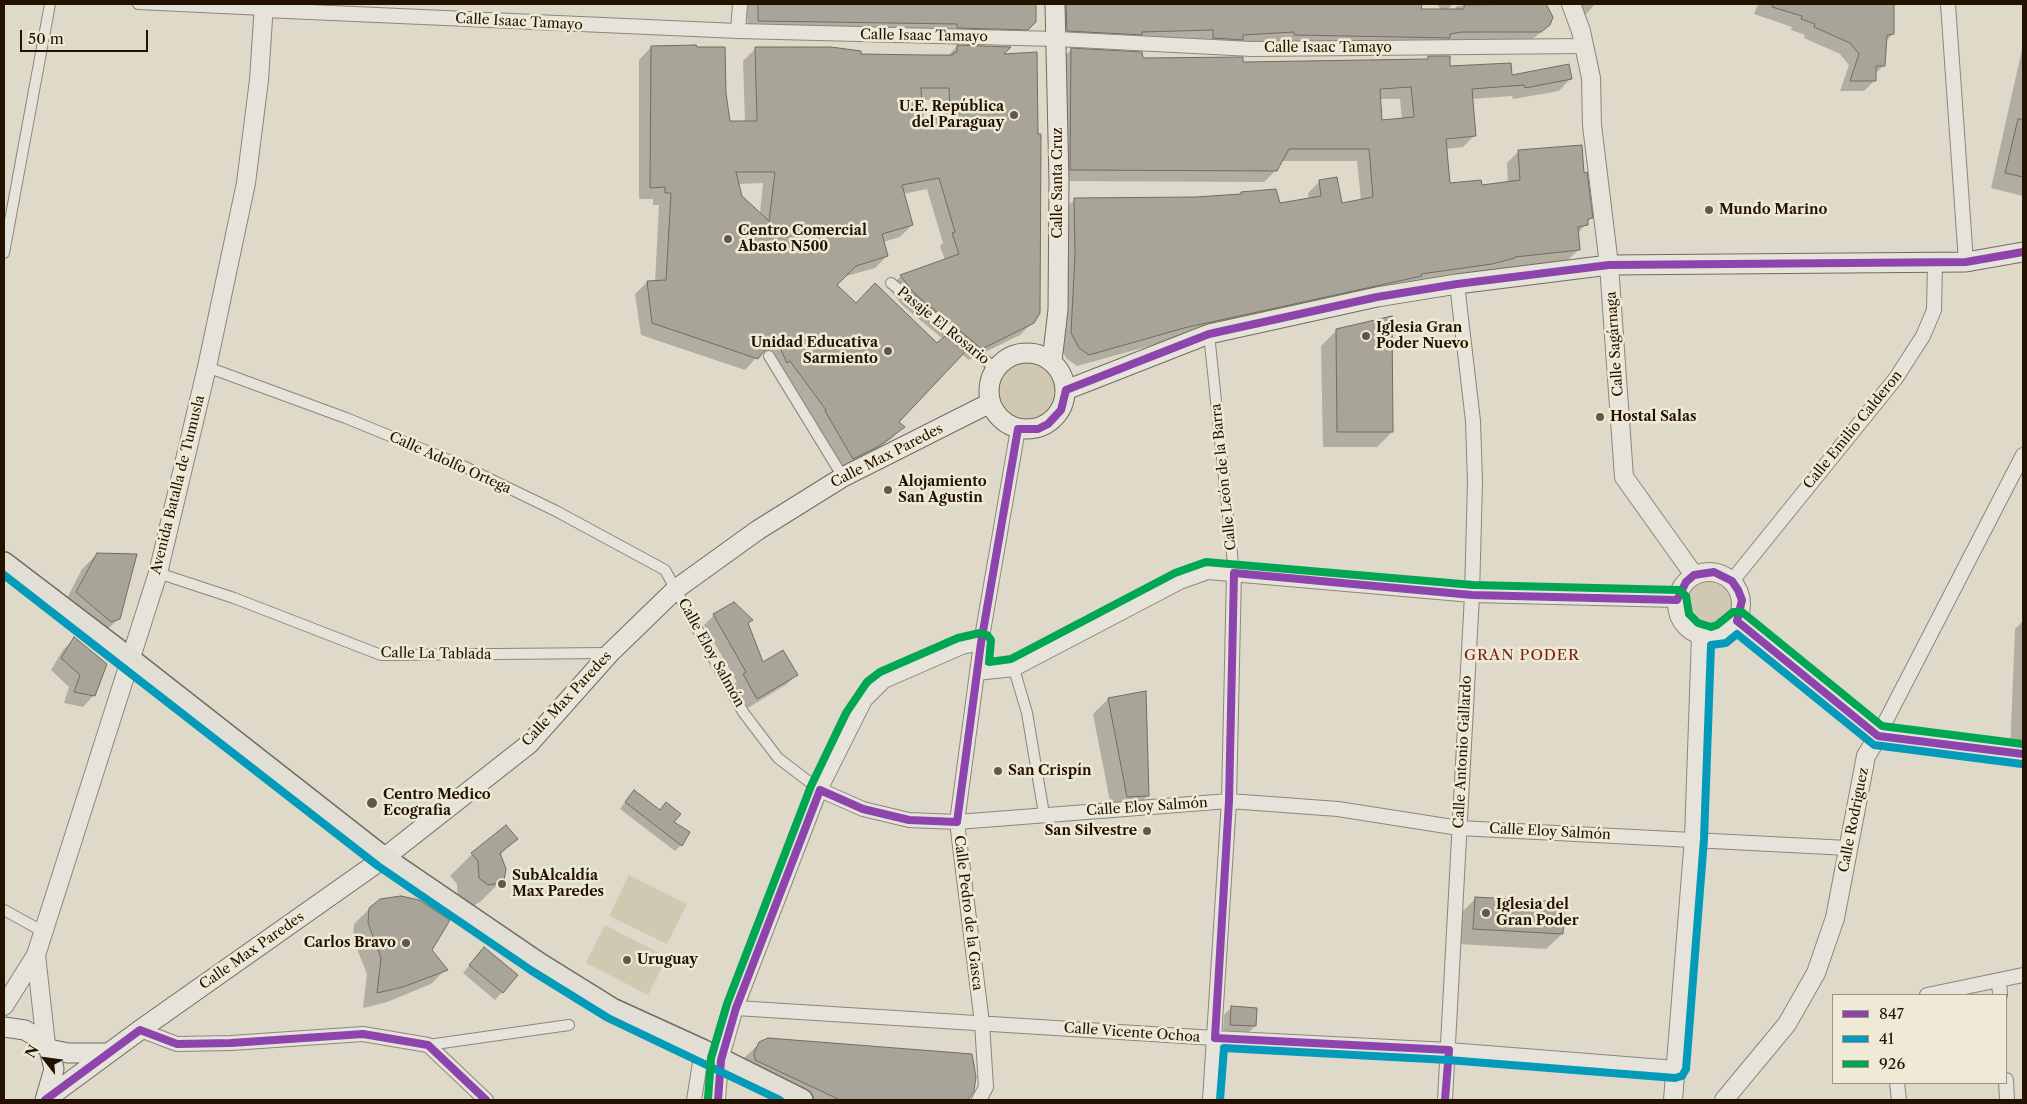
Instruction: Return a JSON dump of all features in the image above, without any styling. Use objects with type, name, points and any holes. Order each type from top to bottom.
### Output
[{"type":"main road","name":"Calle Santa Cruz","points":[[1052,362],[1058,310],[1057,39],[1055,4]]},
{"type":"main road","points":[[1066,390],[1209,334],[1368,299],[1457,284],[1609,265],[1935,263],[1966,262],[2023,252]]},
{"type":"main road","points":[[1022,353],[1038,354],[1052,362],[1059,369],[1066,390],[1061,410],[1048,424],[1038,428],[1018,429],[1006,424],[996,415],[990,403],[991,380],[996,369],[1007,359],[1022,353]]},
{"type":"main road","name":"Calle Max Paredes","points":[[45,1100],[140,1030],[384,858],[529,744],[610,654],[676,589],[758,530],[842,477],[990,403]]},
{"type":"main road","points":[[4,563],[384,858],[538,963],[612,1009],[702,1050],[802,1100]]},
{"type":"main road","points":[[4,1027],[25,1030],[47,1047],[68,1053],[108,1053]]},
{"type":"main road","points":[[45,1100],[54,1069],[47,1047]]},
{"type":"street","points":[[4,253],[50,4]]},
{"type":"street","points":[[138,4],[264,7]]},
{"type":"street","points":[[738,31],[740,4]]},
{"type":"street","name":"Calle Sagárnaga","points":[[1571,4],[1582,31],[1591,78],[1592,126],[1609,265],[1624,477],[1694,575]]},
{"type":"street","points":[[1948,4],[1966,262]]},
{"type":"street","name":"Calle Isaac Tamayo","points":[[264,7],[738,31],[1057,39],[1252,48],[1584,46]]},
{"type":"street","name":"Avenida Batalla de Tumusla","points":[[4,1006],[36,955],[158,573],[207,367],[246,183],[259,80],[264,7]]},
{"type":"street","name":"Calle Emilio Calderon","points":[[1732,581],[1896,378],[1923,336],[1934,310],[1935,263]]},
{"type":"street","name":"Pasaje El Rosario","points":[[891,282],[996,369]]},
{"type":"street","name":"Calle Antonio Gallardo","points":[[1445,1100],[1472,596],[1474,482],[1473,421],[1457,284]]},
{"type":"street","name":"Calle León de la Barra","points":[[1209,334],[1234,573],[1229,801],[1210,1100]]},
{"type":"street","points":[[769,356],[842,477]]},
{"type":"street","name":"Calle Adolfo Ortega","points":[[207,367],[346,418],[461,465],[556,511],[665,570],[676,589]]},
{"type":"street","name":"Calle Pedro de la Gasca","points":[[979,1100],[986,1087],[982,1023],[957,822],[981,643],[1018,429]]},
{"type":"street","name":"Calle Rodriguez","points":[[1724,1100],[1770,1047],[1805,995],[1825,952],[1835,918],[1866,756],[2023,455]]},
{"type":"street","points":[[977,674],[1014,670],[1180,582],[1208,572],[1472,596],[1677,600]]},
{"type":"street","points":[[1714,572],[1732,581],[1742,600],[1741,611],[1737,621],[1722,634],[1701,636],[1685,626],[1677,610],[1677,600],[1680,590],[1694,575],[1714,572]]},
{"type":"street","name":"Calle La Tablada","points":[[158,573],[234,598],[381,655],[610,654]]},
{"type":"street","name":"Calle Eloy Salmón","points":[[676,589],[743,712],[778,758],[820,790],[863,809],[909,820],[957,822],[1229,801],[1338,810],[1459,828],[1694,838],[1848,848]]},
{"type":"street","points":[[1737,621],[1878,736],[2023,754]]},
{"type":"street","points":[[1673,1100],[1694,838],[1701,636]]},
{"type":"street","points":[[718,1100],[721,1060],[736,1008],[820,790],[865,700],[884,681],[962,647],[981,643]]},
{"type":"street","points":[[1014,670],[1027,713],[1044,814]]},
{"type":"street","points":[[4,910],[44,932]]},
{"type":"street","name":"Avenida Batalla de Tumusla","points":[[36,955],[47,1047]]},
{"type":"street","points":[[1932,994],[2023,975]]},
{"type":"street","points":[[1999,980],[2000,994]]},
{"type":"street","name":"Calle Vicente Ochoa","points":[[736,1008],[1215,1038],[1449,1050],[1676,1068]]},
{"type":"street","points":[[140,1030],[177,1044],[231,1043],[363,1034],[428,1045],[569,1024]]},
{"type":"street","points":[[428,1045],[486,1100]]},
{"type":"street","points":[[694,1100],[702,1050]]},
{"type":"street","points":[[1897,1084],[1899,1100]]},
{"type":"street","points":[[2006,1084],[2007,1100]]},
{"type":"shaded area","points":[[1027,362],[1038,364],[1051,375],[1056,391],[1054,402],[1043,415],[1027,420],[1016,418],[1003,407],[998,391],[1000,380],[1011,367]]},
{"type":"shaded area","points":[[1709,582],[1722,586],[1728,592],[1732,605],[1728,618],[1722,624],[1709,628],[1696,624],[1690,618],[1686,605],[1690,592],[1696,586]]},
{"type":"shaded area","points":[[629,875],[687,904],[667,944],[609,916]]},
{"type":"shaded area","name":"Uruguay","points":[[605,925],[667,957],[648,995],[586,963]]},
{"type":"building","points":[[758,4],[1036,4],[1036,22],[1028,30],[957,28],[957,24],[758,21]]},
{"type":"building","points":[[1066,4],[1422,4],[1421,9],[1464,9],[1464,5],[1546,4],[1553,17],[1550,25],[1541,32],[1462,32],[1450,34],[1450,38],[1294,35],[1294,32],[1243,35],[1243,40],[1213,38],[1213,30],[1142,32],[1142,35],[1067,31]]},
{"type":"building","points":[[1773,4],[1894,4],[1894,34],[1887,35],[1885,66],[1876,66],[1876,81],[1850,81],[1859,54],[1850,43],[1814,27],[1815,24],[1801,19],[1802,16],[1772,7]]},
{"type":"building","points":[[696,45],[697,47],[725,47],[726,93],[730,121],[757,121],[755,47],[831,47],[861,51],[861,54],[953,55],[953,53],[957,52],[957,45],[1011,47],[1004,54],[1037,52],[1038,134],[1041,134],[1040,313],[1034,323],[982,349],[914,293],[900,275],[959,254],[952,233],[955,232],[939,178],[902,185],[913,225],[882,234],[888,256],[856,266],[837,285],[856,303],[875,283],[937,343],[945,336],[965,352],[899,422],[905,427],[879,446],[853,459],[826,410],[790,361],[787,363],[775,337],[758,359],[652,323],[647,281],[666,280],[671,193],[665,193],[665,187],[650,188],[651,46]],"holes":[[[921,88],[949,88],[950,116],[923,120]],[[736,172],[775,172],[769,221],[742,196]]]},
{"type":"building","points":[[1071,48],[1142,52],[1143,58],[1243,57],[1243,62],[1428,59],[1428,56],[1450,56],[1450,66],[1511,63],[1512,75],[1569,64],[1572,79],[1525,88],[1524,85],[1472,89],[1476,136],[1446,139],[1450,183],[1481,180],[1482,185],[1520,180],[1518,150],[1582,145],[1584,173],[1587,172],[1593,218],[1588,219],[1588,225],[1578,227],[1580,250],[1515,257],[1492,264],[1421,274],[1422,276],[1184,328],[1089,355],[1079,348],[1071,333],[1075,254],[1074,198],[1196,197],[1276,189],[1280,203],[1321,196],[1319,180],[1337,177],[1342,203],[1373,197],[1369,149],[1289,149],[1277,171],[1070,170]],"holes":[[[1411,87],[1414,117],[1382,120],[1380,89]]]},
{"type":"building","points":[[2018,119],[2023,119],[2023,177],[2005,173]]},
{"type":"building","points":[[1392,316],[1393,432],[1337,432],[1336,329]]},
{"type":"building","points":[[97,553],[137,554],[120,619],[111,622],[76,592]]},
{"type":"building","points":[[734,602],[753,620],[748,623],[763,662],[783,650],[798,675],[757,699],[743,674],[746,672],[713,614]]},
{"type":"building","points":[[74,637],[107,664],[95,696],[74,692],[80,675],[61,658]]},
{"type":"building","points":[[1146,691],[1149,796],[1127,797],[1108,698]]},
{"type":"building","points":[[634,790],[660,810],[666,802],[681,814],[674,822],[690,832],[682,846],[625,802]]},
{"type":"building","points":[[506,825],[518,839],[500,853],[506,869],[504,880],[500,883],[488,885],[479,878],[478,861],[471,853]]},
{"type":"building","name":"Carlos Bravo","points":[[401,896],[419,900],[450,920],[432,950],[448,970],[403,987],[377,993],[381,958],[368,923],[369,908],[380,899]]},
{"type":"building","points":[[1475,897],[1565,902],[1563,934],[1473,929]]},
{"type":"building","points":[[484,947],[518,975],[503,993],[469,965]]},
{"type":"building","points":[[1231,1006],[1257,1008],[1256,1026],[1230,1025]]},
{"type":"building","points":[[768,1038],[972,1054],[976,1077],[974,1091],[968,1100],[840,1100],[755,1060],[754,1053],[759,1042]]},
{"type":"transit line","name":"847","points":[[718,1100],[721,1060],[736,1008],[820,790],[863,809],[909,820],[957,822],[981,643],[1018,429],[1038,429],[1048,424],[1061,410],[1066,390],[1209,334],[1377,297],[1457,284],[1609,265],[1966,262],[2023,252]]},
{"type":"transit line","name":"926","points":[[708,1099],[711,1058],[727,1004],[811,786],[846,713],[867,682],[880,672],[958,638],[980,633],[987,635],[991,640],[989,662],[1011,659],[1175,573],[1206,562],[1473,585],[1679,590],[1686,596],[1689,614],[1698,623],[1711,627],[1717,625],[1733,612],[1742,612],[1882,726],[2023,744]]},
{"type":"transit line","name":"847","points":[[1445,1100],[1449,1050],[1215,1038],[1229,801],[1234,573],[1472,595],[1677,600],[1686,582],[1694,575],[1714,572],[1732,581],[1738,590],[1742,600],[1737,621],[1878,736],[2023,754]]},
{"type":"transit line","name":"41","points":[[4,575],[378,866],[532,971],[608,1018],[780,1100]]},
{"type":"transit line","name":"41","points":[[1220,1100],[1224,1048],[1448,1060],[1675,1078],[1682,1076],[1686,1069],[1704,839],[1711,645],[1726,643],[1737,634],[1874,745],[2022,764]]},
{"type":"transit line","name":"847","points":[[45,1100],[140,1030],[177,1044],[231,1043],[363,1034],[428,1045],[486,1100]]},
{"type":"place","name":"U.E. República del Paraguay","points":[[1014,115]]},
{"type":"place","name":"Mundo Marino","points":[[1709,210]]},
{"type":"place","name":"Centro Comercial Abasto N500","points":[[728,239]]},
{"type":"place","name":"Iglesia Gran Poder Nuevo","points":[[1366,336]]},
{"type":"place","name":"Unidad Educativa Sarmiento","points":[[888,351]]},
{"type":"place","name":"Hostal Salas","points":[[1600,417]]},
{"type":"place","name":"Alojamiento San Agustin","points":[[888,490]]},
{"type":"place","name":"San Crispín","points":[[998,771]]},
{"type":"place","name":"Centro Medico Ecografia","points":[[372,803]]},
{"type":"place","name":"San Silvestre","points":[[1147,831]]},
{"type":"place","name":"SubAlcaldía Max Paredes","points":[[502,884]]},
{"type":"place","name":"Iglesia del Gran Poder","points":[[1486,913]]},
{"type":"place","name":"Carlos Bravo","points":[[406,943]]},
{"type":"place","name":"Uruguay","points":[[627,960]]},
{"type":"district","name":"GRAN PODER","points":[[1522,656]]}]
